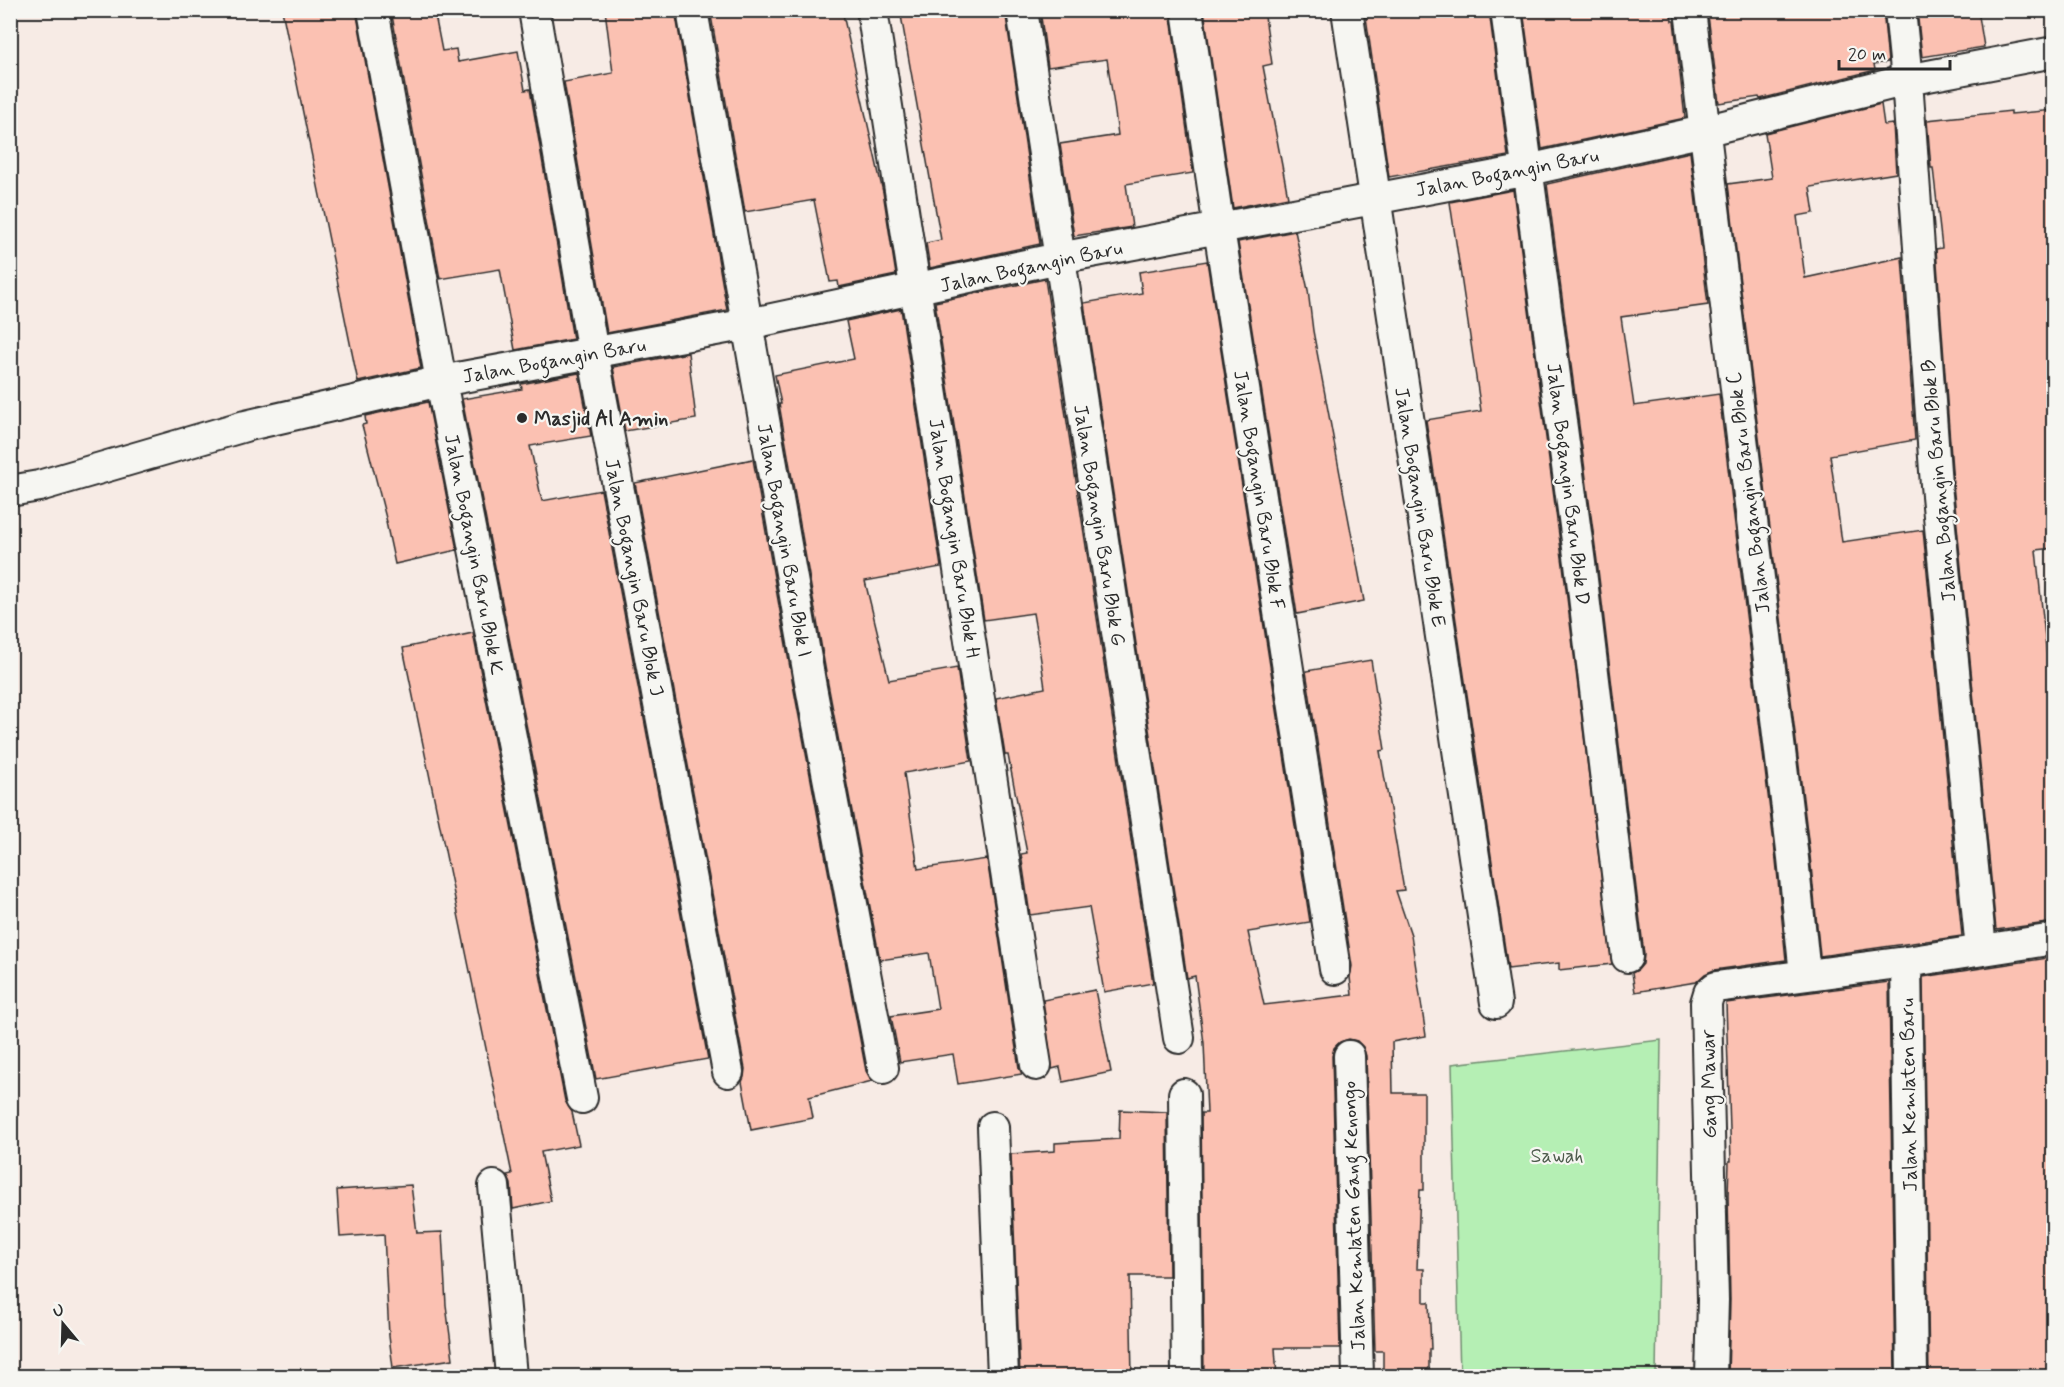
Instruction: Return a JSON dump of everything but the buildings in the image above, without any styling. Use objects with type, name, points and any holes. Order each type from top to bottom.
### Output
[{"type":"street","name":"Jalan Bogangin Baru Blok K","points":[[373,10],[441,381],[582,1098]]},
{"type":"street","name":"Jalan Bogangin Baru Blok J","points":[[534,10],[593,353],[728,1072]]},
{"type":"street","name":"Jalan Bogangin Baru Blok I","points":[[692,10],[839,846],[883,1068]]},
{"type":"street","name":"Jalan Bogangin Baru Blok H","points":[[872,10],[1036,1065]]},
{"type":"street","name":"Jalan Bogangin Baru Blok G","points":[[1022,10],[1179,1038]]},
{"type":"street","name":"Jalan Bogangin Baru Blok F","points":[[1187,10],[1335,969]]},
{"type":"street","name":"Jalan Bogangin Baru Blok E","points":[[1347,10],[1496,1003]]},
{"type":"street","name":"Jalan Bogangin Baru Blok D","points":[[1506,10],[1581,575],[1628,957]]},
{"type":"street","name":"Jalan Bogangin Baru Blok C","points":[[1690,10],[1793,858],[1805,975]]},
{"type":"street","name":"Jalan Bogangin Baru Blok B","points":[[1900,10],[1936,485],[1981,950]]},
{"type":"street","name":"Jalan Bogangin Baru","points":[[10,491],[39,486],[244,426],[441,381],[748,324],[917,290],[1059,258],[1528,170],[1704,131],[1907,80],[2054,52]]},
{"type":"street","points":[[1906,962],[2054,939]]},
{"type":"street","name":"Gang Mawar","points":[[1711,1377],[1713,1300],[1707,1003],[1709,993],[1716,987],[1906,962]]},
{"type":"street","name":"Jalan Kemlaten Baru","points":[[1906,962],[1912,1377]]},
{"type":"street","name":"Jalan Kemlaten Gang Kenongo","points":[[1349,1056],[1358,1377]]},
{"type":"street","points":[[1184,1094],[1187,1377]]},
{"type":"street","points":[[993,1127],[1003,1377]]},
{"type":"street","points":[[494,1186],[511,1377]]},
{"type":"green space","name":"Sawah","points":[[1661,1040],[1656,1376],[1460,1376],[1452,1064]]},
{"type":"place","name":"Masjid Al Amin","points":[[522,418]]}]
